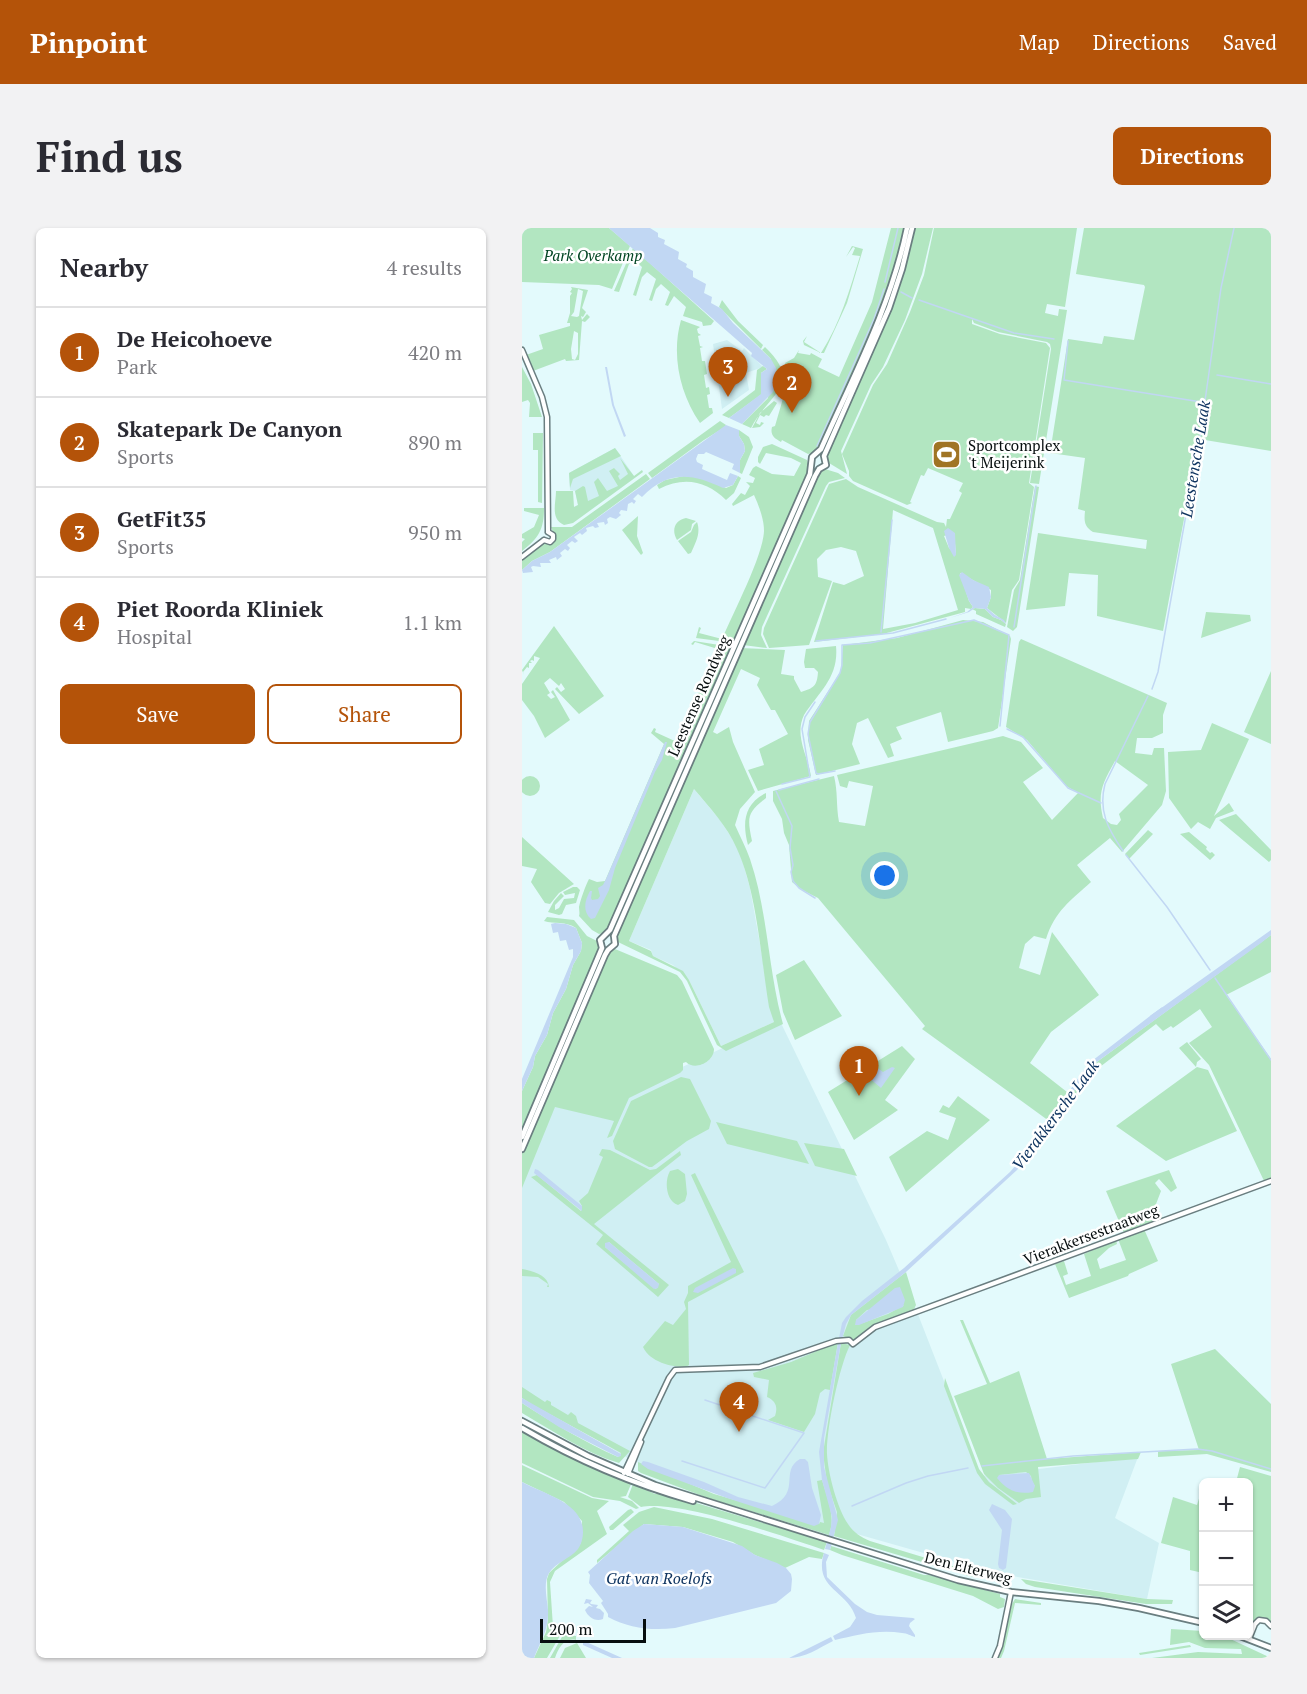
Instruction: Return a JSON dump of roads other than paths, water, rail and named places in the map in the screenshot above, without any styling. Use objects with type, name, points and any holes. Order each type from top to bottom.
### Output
[{"type":"main road","points":[[907,228],[884,306],[818,453],[812,457],[812,466],[819,469],[826,465],[825,456],[894,296],[912,228]]},
{"type":"main road","points":[[818,453],[825,456]]},
{"type":"main road","name":"Leestense Rondweg","points":[[735,649],[607,934],[600,940],[605,949],[615,944],[614,936],[738,642],[812,466]]},
{"type":"main road","name":"Leestense Rondweg","points":[[738,642],[819,469]]},
{"type":"main road","points":[[607,934],[614,936]]},
{"type":"main road","points":[[522,1137],[605,949]]},
{"type":"main road","points":[[522,1149],[605,949]]},
{"type":"main road","name":"Den Elterweg","points":[[522,1421],[625,1476]]},
{"type":"main road","name":"Den Elterweg","points":[[522,1428],[556,1448],[625,1476],[958,1580],[1011,1592],[1159,1611],[1199,1622]]},
{"type":"main road","points":[[1251,1640],[1271,1648]]},
{"type":"street","points":[[522,350],[542,397],[547,417],[548,532]]},
{"type":"street","points":[[544,540],[550,542],[553,539],[552,533],[548,532]]},
{"type":"street","points":[[522,557],[544,540],[543,536],[548,532]]},
{"type":"street","name":"Vierakkersestraatweg","points":[[625,1476],[672,1372],[678,1369],[730,1370],[760,1367],[836,1341],[849,1340],[853,1344],[871,1329],[1271,1181]]},
{"type":"street","points":[[995,1658],[1000,1646],[1011,1592]]},
{"type":"street","points":[[1253,1630],[1257,1622],[1264,1620],[1271,1626]]},
{"type":"water","points":[[609,228],[650,228],[658,233],[658,237],[665,240],[664,244],[679,252],[678,259],[693,271],[693,277],[706,284],[704,293],[712,297],[711,303],[722,309],[733,323],[771,359],[776,368],[777,378],[773,392],[742,424],[729,418],[761,394],[761,373],[767,369],[751,356],[752,353]]},
{"type":"water","points":[[605,367],[607,367],[614,405],[626,436],[624,437],[612,405]]},
{"type":"water","points":[[726,425],[739,430],[739,436],[744,444],[745,451],[740,460],[740,473],[732,469],[734,464],[706,452],[698,454],[696,459],[703,465],[702,469],[727,480],[730,473],[738,476],[733,485],[723,488],[691,477],[671,478],[661,482],[642,497],[638,494],[633,499],[636,501],[634,504],[632,502],[628,504],[627,511],[621,510],[619,513],[621,515],[616,519],[610,517],[605,525],[604,522],[597,523],[599,527],[586,528],[587,531],[582,535],[580,533],[574,537],[578,541],[575,543],[572,541],[567,545],[570,548],[568,551],[565,549],[560,553],[562,556],[557,560],[556,557],[549,560],[551,563],[540,563],[541,567],[531,567],[533,572],[523,573],[522,570],[532,561],[550,552]]},
{"type":"water","points":[[948,528],[955,533],[956,555],[954,557],[944,531]]},
{"type":"water","points":[[962,572],[989,587],[991,597],[987,608],[1006,624],[993,617],[985,609],[975,608],[969,612],[950,618],[967,612],[973,607],[959,575]]},
{"type":"water","points":[[665,742],[667,742],[662,760],[615,868],[609,890],[595,918],[591,919],[585,909],[588,894],[592,891],[592,900],[600,896],[598,888],[606,879]]},
{"type":"water","points":[[551,924],[576,928],[582,943],[581,951],[573,965],[566,989],[553,1013],[547,1035],[535,1056],[533,1067],[522,1091],[522,1079],[573,957],[573,949],[569,950],[566,940],[560,941],[558,932],[553,933]]},
{"type":"water","points":[[1271,930],[1271,935],[1261,943],[1094,1064],[1017,1170],[906,1272],[851,1315],[841,1343],[824,1438],[824,1467],[838,1520],[830,1550],[825,1549],[832,1517],[822,1480],[819,1452],[842,1323],[846,1317],[1010,1172],[1028,1151],[1088,1064],[1150,1016]]},
{"type":"water","points":[[876,1067],[883,1072],[892,1067],[895,1068],[881,1088],[868,1077],[869,1070]]},
{"type":"water","points":[[535,1169],[582,1206],[582,1211],[534,1173]]},
{"type":"water","points":[[609,1242],[659,1284],[658,1288],[654,1289],[605,1247],[605,1243]]},
{"type":"water","points":[[733,1268],[736,1269],[736,1273],[698,1293],[693,1292],[695,1288]]},
{"type":"water","points":[[900,1287],[905,1300],[903,1307],[855,1325],[856,1320],[895,1288]]},
{"type":"water","points":[[522,1398],[621,1456],[618,1457],[559,1427],[522,1403]]},
{"type":"water","points":[[800,1459],[808,1462],[812,1488],[821,1515],[819,1524],[814,1526],[727,1498],[648,1469],[641,1464],[643,1461],[648,1462],[738,1497],[772,1506],[786,1494],[791,1469]]},
{"type":"water","points":[[1029,1473],[1035,1486],[1033,1492],[1013,1491],[997,1478],[999,1475]]},
{"type":"water","points":[[522,1482],[569,1506],[581,1522],[583,1532],[578,1549],[555,1566],[547,1577],[547,1623],[534,1658],[522,1658]]},
{"type":"water","points":[[992,1504],[1005,1510],[1012,1519],[1006,1568],[1003,1570],[998,1564],[1002,1530],[989,1510]]},
{"type":"water","name":"Gat van Roelofs","points":[[644,1524],[683,1527],[742,1546],[755,1555],[786,1568],[791,1574],[791,1591],[776,1603],[675,1628],[640,1628],[616,1621],[608,1617],[601,1603],[603,1601],[589,1583],[588,1572],[633,1531]]},
{"type":"water","points":[[824,1553],[829,1555],[826,1562],[827,1577],[855,1604],[877,1615],[915,1619],[909,1626],[915,1637],[904,1633],[885,1632],[835,1640],[833,1636],[850,1627],[856,1618],[846,1601],[827,1582],[823,1574]]},
{"type":"water","points":[[586,1599],[592,1600],[591,1604],[598,1605],[596,1608],[604,1613],[603,1619],[595,1619],[588,1615],[585,1610],[589,1606],[593,1607],[588,1603],[584,1604]]},
{"type":"water","points":[[831,1637],[833,1641],[801,1656],[789,1658]]},
{"type":"water","points":[[583,1641],[622,1658],[612,1658],[583,1645]]},
{"type":"waterway","points":[[885,282],[898,228]]},
{"type":"waterway","name":"Leestensche Laak","points":[[1152,689],[1158,672],[1200,436],[1221,288],[1234,228]]},
{"type":"waterway","points":[[817,446],[874,319],[884,289]]},
{"type":"waterway","points":[[901,292],[912,298]]},
{"type":"waterway","points":[[919,300],[1014,333],[1054,339]]},
{"type":"waterway","points":[[1068,341],[1064,380],[1201,402]]},
{"type":"waterway","points":[[1217,375],[1271,384]]},
{"type":"waterway","points":[[1014,627],[1036,486]]},
{"type":"waterway","points":[[881,632],[892,520]]},
{"type":"waterway","points":[[816,641],[893,633],[946,619]]},
{"type":"waterway","points":[[835,771],[816,773],[808,734],[810,722],[840,673],[842,645],[870,643],[974,620],[1009,635],[1000,726]]},
{"type":"waterway","name":"Leestensche Laak","points":[[1123,851],[1106,819],[1103,794],[1105,784],[1148,696]]},
{"type":"waterway","points":[[782,784],[810,777],[802,729],[805,717],[815,702]]},
{"type":"waterway","points":[[1007,729],[1023,737],[1068,788],[1101,803]]},
{"type":"waterway","points":[[779,790],[819,779]]},
{"type":"waterway","points":[[776,791],[792,826],[790,848],[793,881],[799,888],[815,898]]},
{"type":"waterway","points":[[1126,855],[1167,907],[1210,970]]},
{"type":"waterway","points":[[1215,978],[1271,1060]]},
{"type":"waterway","name":"Vierakkersche Laak","points":[[1151,1016],[1162,1008]]},
{"type":"waterway","points":[[682,1461],[765,1488],[804,1433],[705,1400]]},
{"type":"waterway","points":[[982,1466],[1073,1456],[1197,1449],[1212,1451],[1271,1469]]},
{"type":"waterway","points":[[852,1506],[906,1483],[968,1468]]},
{"type":"place","name":"GetFit35","points":[[728,397]]},
{"type":"place","name":"Skatepark De Canyon","points":[[792,413]]},
{"type":"place","name":"Sportcomplex 't Meijerink","points":[[947,455]]},
{"type":"place","name":"De Heicohoeve","points":[[859,1096]]},
{"type":"place","name":"Piet Roorda Kliniek","points":[[739,1432]]},
{"type":"park label","name":"Park Overkamp","points":[[593,256]]}]
